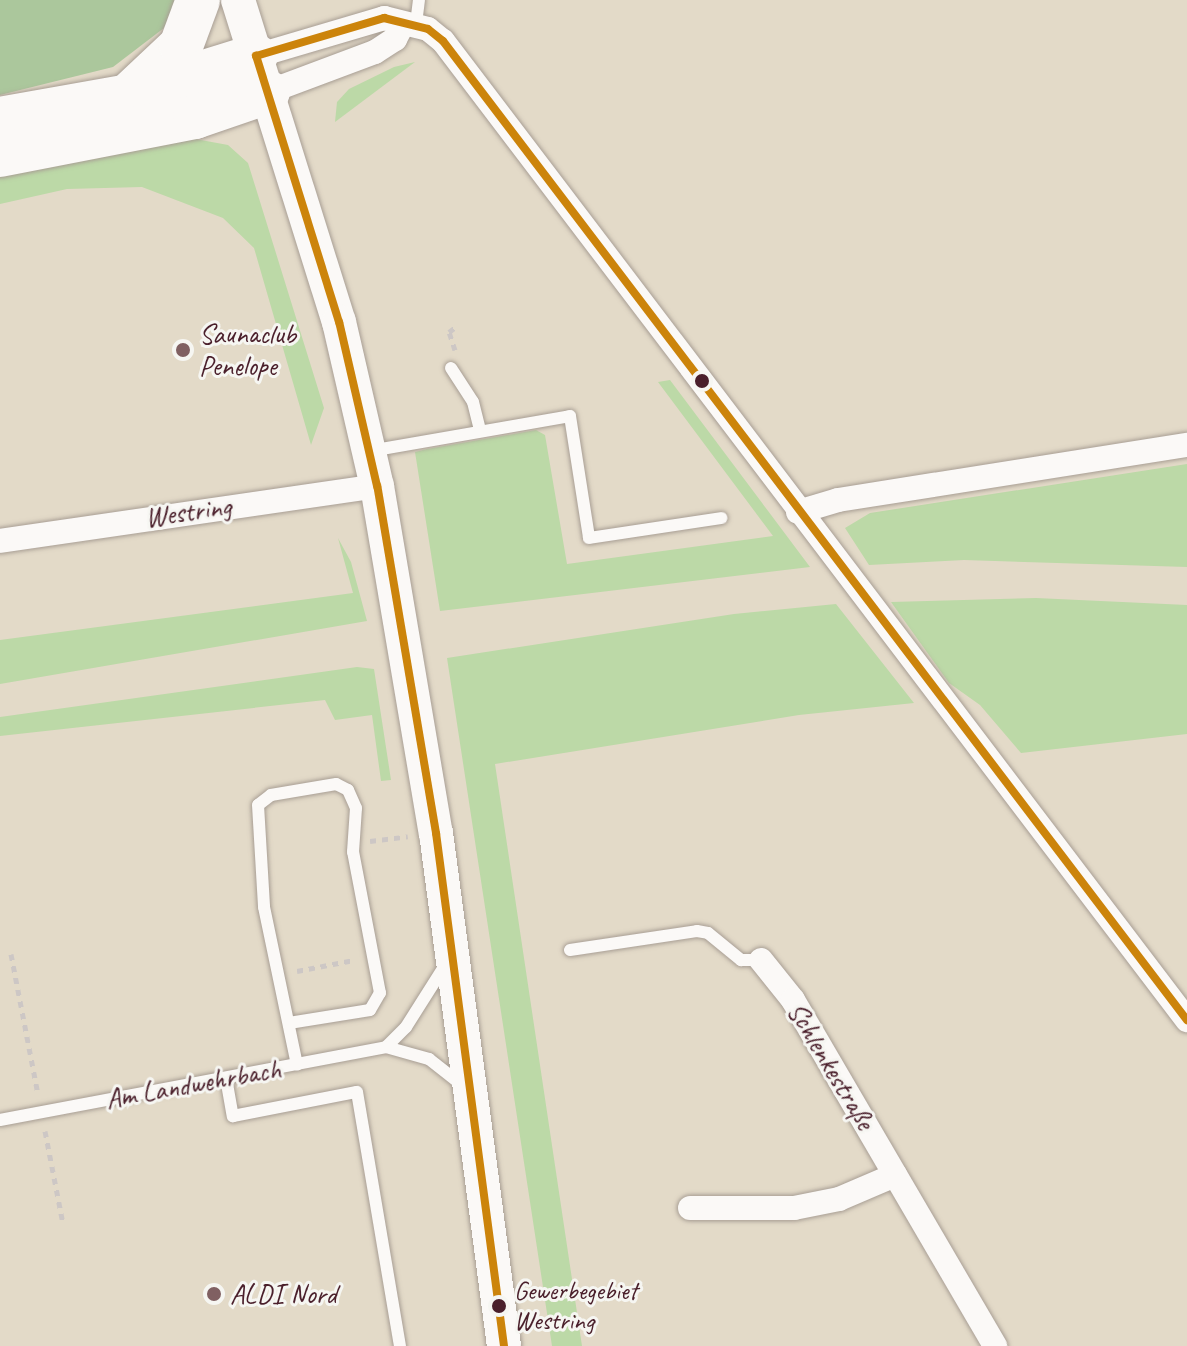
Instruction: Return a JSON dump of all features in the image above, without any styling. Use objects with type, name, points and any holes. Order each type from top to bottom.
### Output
[{"type":"highway","points":[[124,97],[181,46],[198,0]]},
{"type":"highway","points":[[0,119],[262,74]]},
{"type":"highway","points":[[0,155],[195,117],[262,74]]},
{"type":"main road","points":[[238,0],[339,322],[377,486],[436,833],[504,1346]]},
{"type":"street","points":[[262,74],[375,52],[395,39],[413,16]]},
{"type":"street","points":[[262,74],[360,21],[413,16],[443,41],[1187,1020]]},
{"type":"street","points":[[798,512],[838,500],[1187,445]]},
{"type":"street","name":"Westring","points":[[0,541],[377,486]]},
{"type":"street","name":"Schlenkestraße","points":[[761,960],[793,1000],[995,1346]]},
{"type":"street","points":[[690,1208],[794,1208],[839,1199],[895,1175]]},
{"type":"lane","points":[[451,368],[473,402],[480,430]]},
{"type":"lane","points":[[370,451],[570,416],[589,538],[722,518]]},
{"type":"lane","points":[[289,1023],[370,1010],[380,993],[353,852],[356,808],[348,790],[336,784],[271,795],[258,805],[264,907],[297,1065]]},
{"type":"lane","points":[[570,950],[697,931],[708,933],[741,960],[761,960]]},
{"type":"lane","points":[[386,1047],[440,978],[451,949]]},
{"type":"lane","name":"Am Landwehrbach","points":[[0,1120],[386,1047],[429,1059],[471,1092]]},
{"type":"lane","points":[[226,1078],[233,1116],[357,1092],[400,1346]]},
{"type":"path","points":[[11,954],[63,1224]]},
{"type":"green space","points":[[0,0],[180,0],[164,28],[113,67],[0,95]]},
{"type":"green space","points":[[415,62],[335,122],[337,102],[349,89],[394,67]]},
{"type":"green space","points":[[190,138],[228,145],[248,163],[324,408],[311,445],[254,248],[223,218],[142,187],[67,189],[0,204],[0,170]]},
{"type":"green space","points":[[670,380],[810,567],[440,611],[415,452],[427,449],[536,430],[545,435],[567,564],[773,536],[658,382]]},
{"type":"green space","points":[[1187,464],[1187,567],[964,560],[869,565],[845,528],[870,513]]},
{"type":"green space","points":[[338,538],[351,562],[367,621],[0,684],[0,640],[353,593]]},
{"type":"green space","points":[[1036,598],[1187,605],[1187,734],[1021,753],[980,705],[949,683],[891,602]]},
{"type":"green space","points":[[836,604],[914,703],[799,715],[495,764],[582,1346],[552,1346],[447,658],[734,614]]},
{"type":"green space","points":[[357,667],[374,669],[391,780],[381,781],[372,715],[335,720],[325,700],[0,736],[0,717]]},
{"type":"transit line","points":[[504,1346],[436,833],[377,486],[339,322],[256,56],[384,18],[428,29],[443,41],[1187,1020]]},
{"type":"place","name":"Saunaclub Penelope","points":[[183,350]]},
{"type":"place","name":"ALDI Nord","points":[[214,1294]]},
{"type":"place","name":"Gewerbegebiet Westring","points":[[499,1306]]}]
